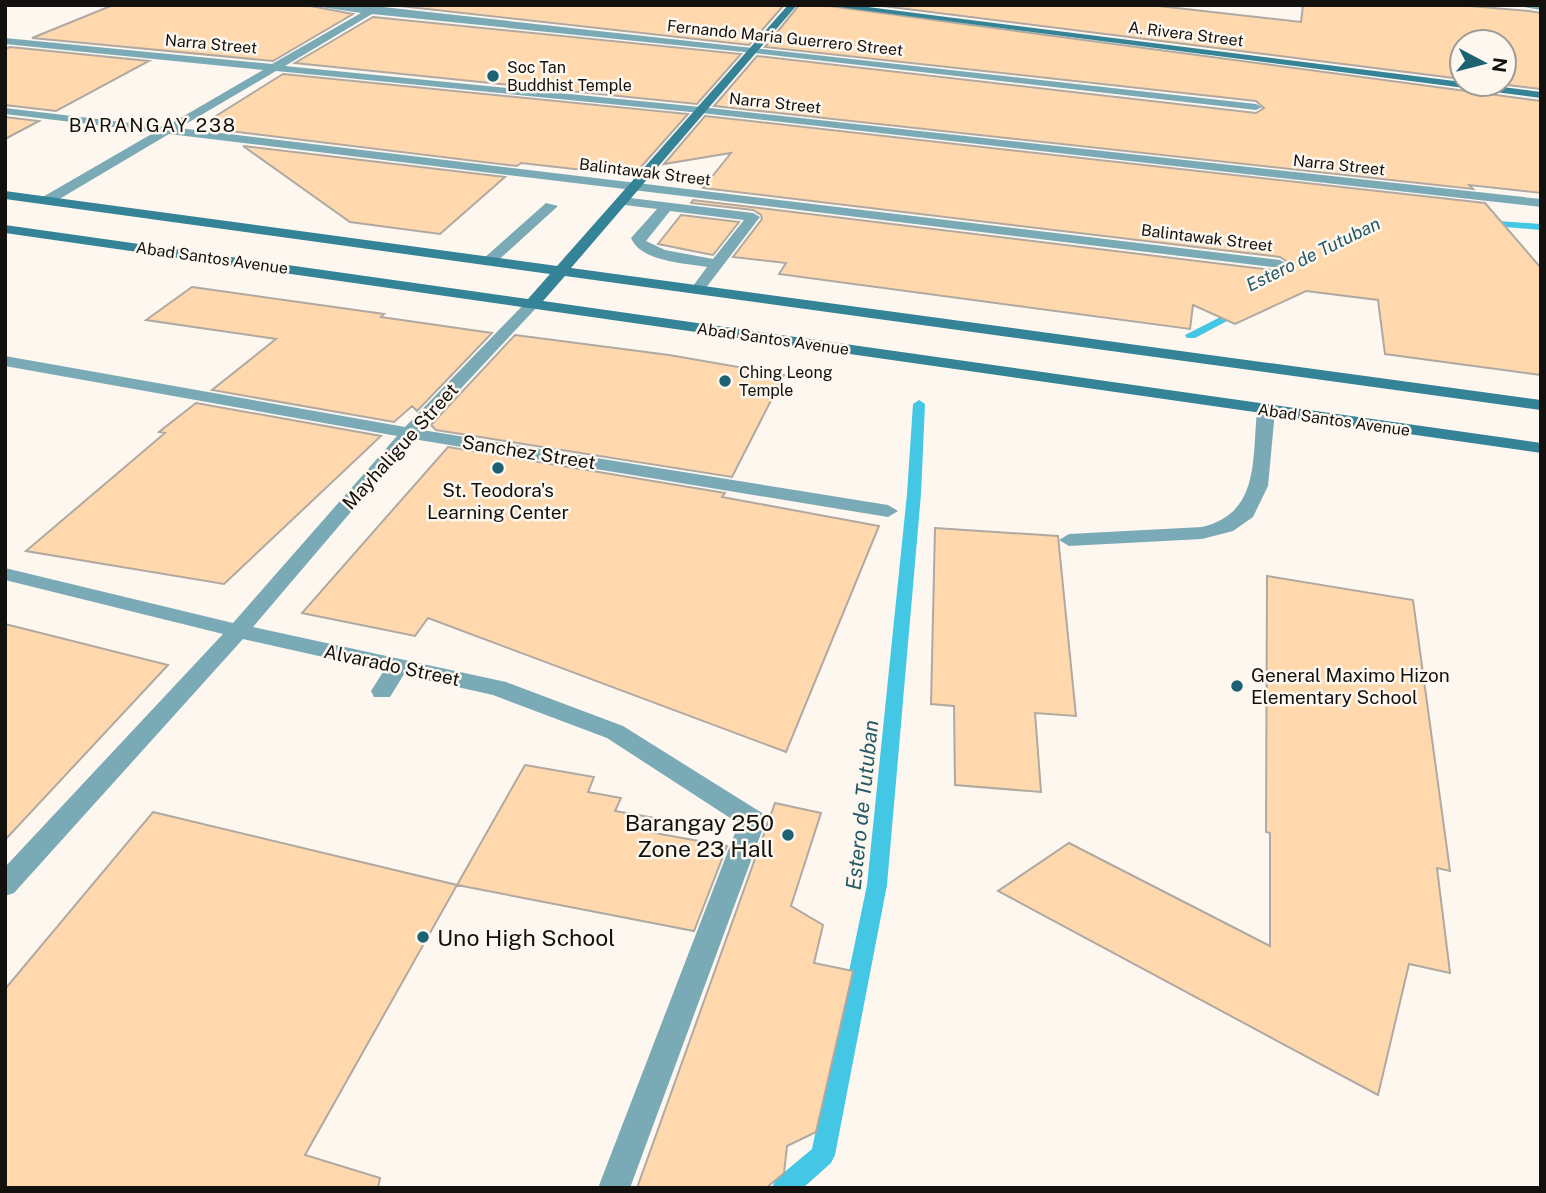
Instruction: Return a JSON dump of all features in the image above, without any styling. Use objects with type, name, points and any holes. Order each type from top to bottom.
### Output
[{"type":"main road","name":"Mayhaligue Street","points":[[533,303],[793,5]]},
{"type":"main road","name":"A. Rivera Street","points":[[828,5],[1541,95]]},
{"type":"main road","name":"Abad Santos Avenue","points":[[5,195],[1541,405]]},
{"type":"main road","name":"Abad Santos Avenue","points":[[5,229],[533,303],[1266,411],[1541,448]]},
{"type":"street","name":"Fernando Maria Guerrero Street","points":[[311,5],[376,8],[1256,107]]},
{"type":"street","points":[[1516,5],[1541,7]]},
{"type":"street","points":[[46,201],[376,8]]},
{"type":"street","name":"Narra Street","points":[[5,41],[279,66],[701,110],[1541,203]]},
{"type":"street","name":"Balintawak Street","points":[[5,111],[1280,264]]},
{"type":"street","points":[[622,201],[753,217],[697,290]]},
{"type":"street","points":[[488,262],[551,206]]},
{"type":"street","points":[[667,206],[638,238],[640,243],[661,254],[717,264]]},
{"type":"street","name":"Mayhaligue Street","points":[[5,886],[239,631],[409,433],[533,303]]},
{"type":"street","name":"Sanchez Street","points":[[5,361],[409,433],[888,510]]},
{"type":"street","points":[[1069,540],[1202,533],[1226,527],[1246,513],[1259,486],[1266,411]]},
{"type":"street","name":"Alvarado Street","points":[[5,573],[239,631],[498,688],[615,732],[753,820],[614,1188]]},
{"type":"street","points":[[382,691],[398,666]]},
{"type":"building","points":[[113,5],[305,5],[353,14],[273,61],[32,38]]},
{"type":"building","points":[[391,5],[784,5],[749,45]]},
{"type":"building","points":[[799,5],[822,5],[1448,89],[1448,98],[1518,98],[1541,101],[1541,193],[1469,185],[1473,189],[714,106],[757,56],[1256,113],[1264,108],[1256,101],[765,47]]},
{"type":"building","points":[[875,5],[1150,5],[1301,22],[1303,5],[1458,5],[1541,13],[1541,89],[1518,86],[1518,28],[1448,28],[1448,77]]},
{"type":"building","points":[[373,17],[741,54],[697,104],[295,63]]},
{"type":"building","points":[[10,47],[149,61],[56,111],[5,105],[5,49]]},
{"type":"building","points":[[283,74],[688,114],[640,168],[610,173],[521,163],[517,166],[222,130],[208,121]]},
{"type":"building","points":[[705,116],[1485,203],[1541,268],[1541,375],[1385,354],[1378,300],[1306,291],[1235,324],[1193,305],[1190,329],[779,274],[786,263],[733,257],[762,219],[761,215],[753,210],[691,203],[693,200],[1280,271],[1289,263],[1280,257],[703,188],[731,153],[664,164]]},
{"type":"building","points":[[5,117],[39,121],[5,139]]},
{"type":"building","points":[[243,146],[505,177],[440,234],[350,222]]},
{"type":"building","points":[[681,215],[739,222],[713,255],[658,244]]},
{"type":"building","points":[[192,287],[384,314],[381,317],[492,333],[417,411],[412,406],[394,422],[212,390],[276,339],[146,320]]},
{"type":"building","points":[[515,335],[669,355],[784,375],[732,477],[436,430],[431,425]]},
{"type":"building","points":[[196,403],[381,436],[224,584],[26,551],[165,433],[159,432]]},
{"type":"building","points":[[448,447],[725,493],[722,497],[879,526],[786,752],[428,618],[415,636],[302,613]]},
{"type":"building","points":[[935,528],[1058,536],[1076,716],[1035,713],[1041,792],[955,785],[954,706],[931,704]]},
{"type":"building","points":[[1267,576],[1413,600],[1450,871],[1437,868],[1450,973],[1409,964],[1378,1095],[998,891],[1069,843],[1270,946],[1270,833],[1266,832]]},
{"type":"building","points":[[5,624],[168,665],[5,840]]},
{"type":"building","points":[[525,765],[594,777],[588,792],[621,798],[615,811],[655,818],[649,832],[727,846],[694,931],[457,885]]},
{"type":"building","points":[[775,803],[821,813],[791,906],[823,925],[814,963],[853,971],[816,1132],[787,1146],[784,1173],[766,1188],[637,1188]]},
{"type":"building","points":[[153,812],[457,885],[305,1155],[380,1178],[378,1188],[5,1188],[5,989]]},
{"type":"waterway","name":"Estero de Tutuban","points":[[1484,223],[1541,227]]},
{"type":"waterway","name":"Estero de Tutuban","points":[[1191,335],[1242,309]]},
{"type":"waterway","name":"Estero de Tutuban","points":[[784,1188],[823,1155],[877,885],[914,494],[919,404]]},
{"type":"place","name":"Soc Tan Buddhist Temple","points":[[493,76]]},
{"type":"place","name":"Ching Leong Temple","points":[[725,381]]},
{"type":"place","name":"St. Teodora's Learning Center","points":[[498,468]]},
{"type":"place","name":"General Maximo Hizon Elementary School","points":[[1237,686]]},
{"type":"place","name":"Barangay 250 Zone 23 Hall","points":[[788,835]]},
{"type":"place","name":"Uno High School","points":[[423,937]]},
{"type":"district","name":"BARANGAY 238","points":[[153,125]]}]
